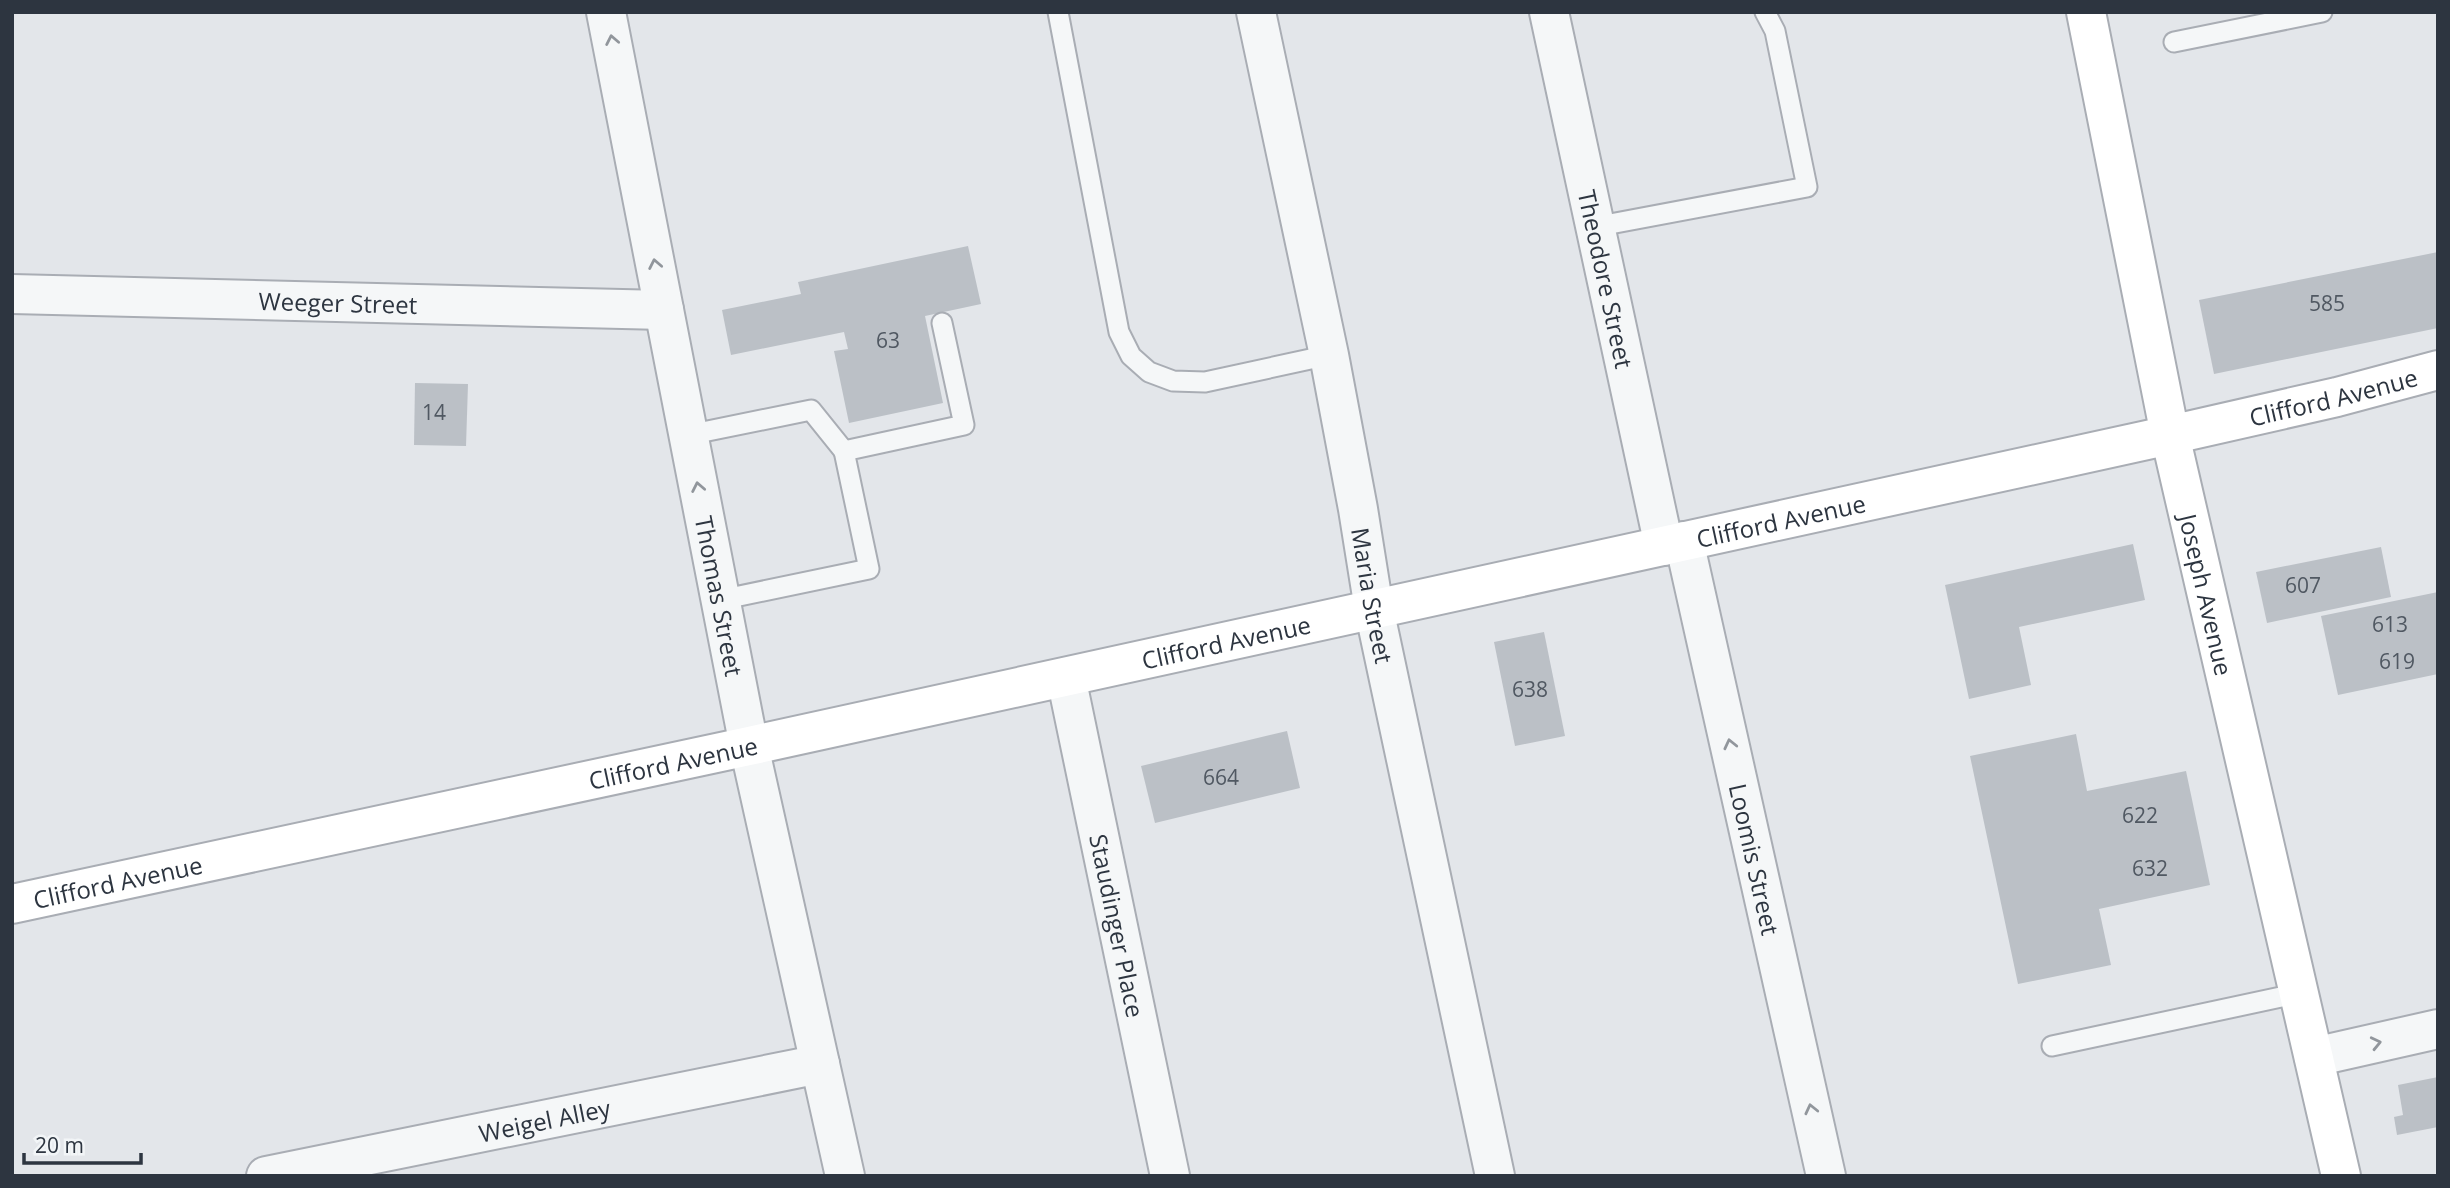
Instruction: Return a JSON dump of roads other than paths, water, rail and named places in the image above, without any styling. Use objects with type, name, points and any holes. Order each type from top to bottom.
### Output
[{"type":"main road","name":"Joseph Avenue","points":[[2086,12],[2170,435],[2341,1176]]},
{"type":"main road","name":"Clifford Avenue","points":[[12,904],[749,746],[2170,435],[2337,397],[2438,370]]},
{"type":"street","name":"Thomas Street","points":[[606,12],[749,746],[845,1176]]},
{"type":"street","name":"Maria Street","points":[[1256,12],[1329,355],[1374,609],[1495,1176]]},
{"type":"street","name":"Theodore Street","points":[[1549,12],[1594,227],[1674,543]]},
{"type":"street","name":"Weeger Street","points":[[12,295],[664,310]]},
{"type":"street","name":"Loomis Street","points":[[1674,543],[1826,1176]]},
{"type":"street","name":"Staudinger Place","points":[[1066,677],[1170,1176]]},
{"type":"street","points":[[2314,1057],[2438,1029]]},
{"type":"street","name":"Weigel Alley","points":[[266,1176],[820,1064]]},
{"type":"lane","points":[[1058,12],[1119,332],[1131,356],[1149,372],[1174,381],[1205,382],[1329,355]]},
{"type":"lane","points":[[1594,227],[1807,187],[1775,31],[1765,12]]},
{"type":"lane","points":[[2174,42],[2312,13]]},
{"type":"lane","points":[[844,451],[964,425],[942,323]]},
{"type":"lane","points":[[688,435],[811,410],[844,451],[869,569],[720,600]]},
{"type":"lane","points":[[2052,1046],[2300,993]]}]
